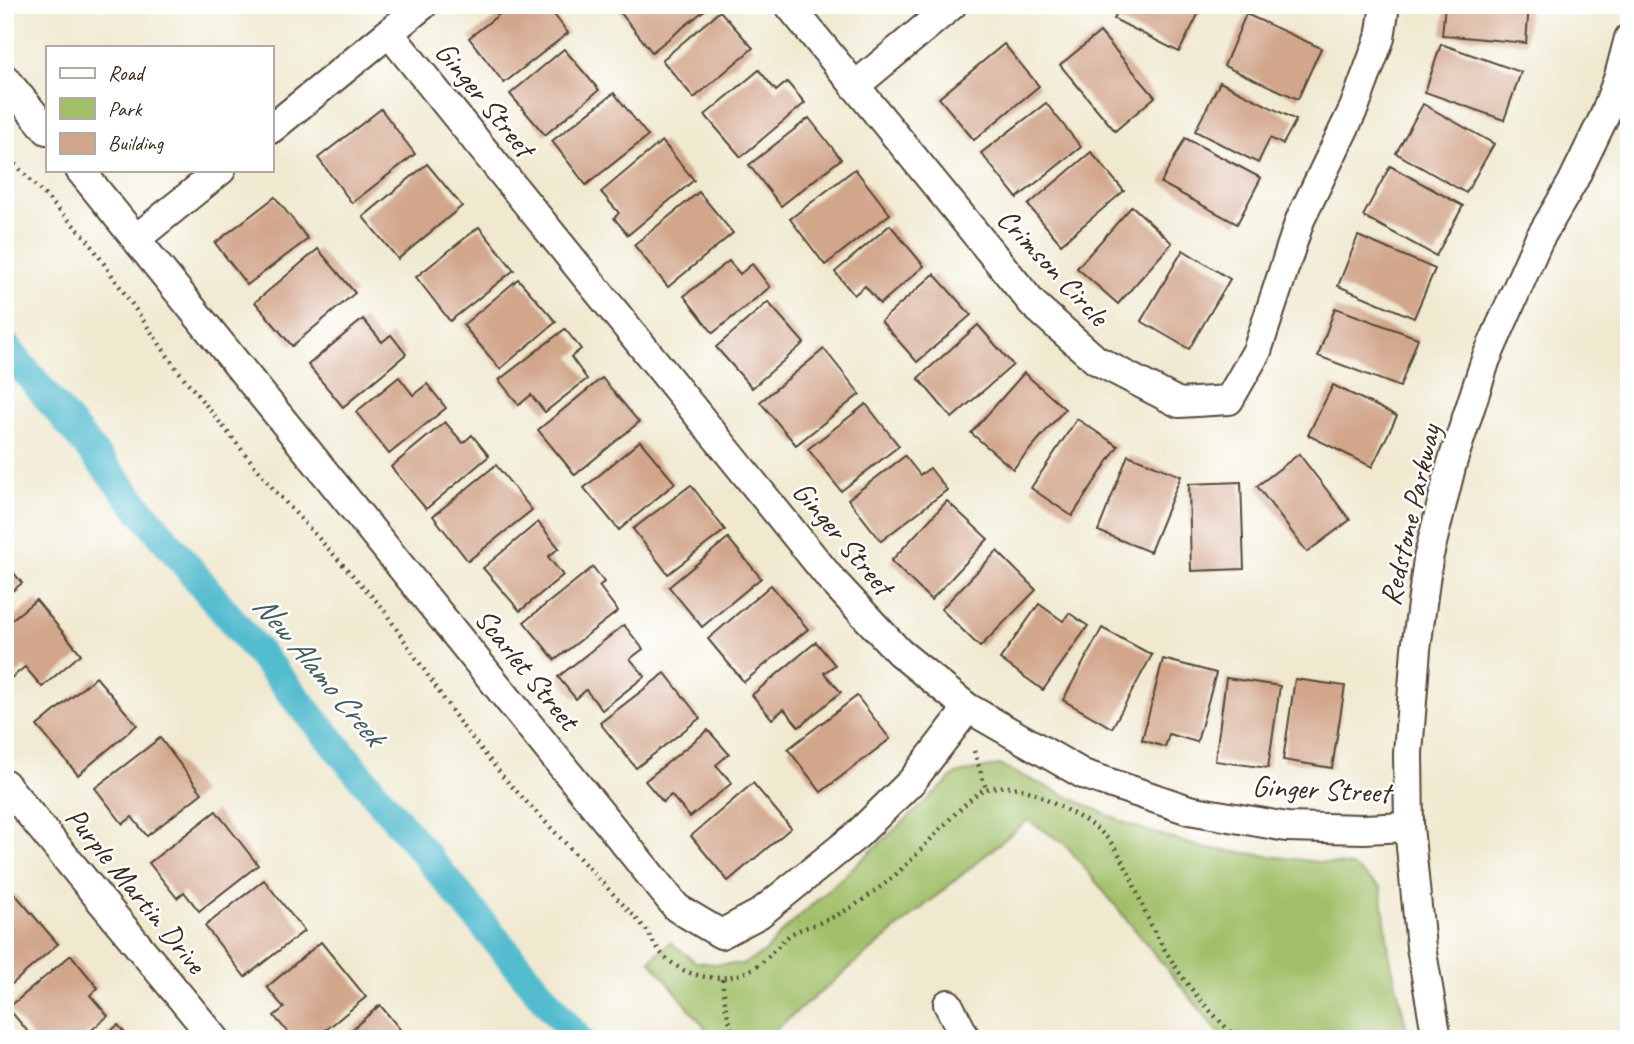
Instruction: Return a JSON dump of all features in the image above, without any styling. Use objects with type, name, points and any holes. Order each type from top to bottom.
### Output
[{"type":"street","points":[[273,127],[423,5]]},
{"type":"street","name":"Crimson Circle","points":[[789,5],[1033,304],[1096,360],[1179,402],[1229,400],[1256,351],[1300,220],[1354,108],[1380,38],[1385,5]]},
{"type":"street","points":[[855,86],[952,5]]},
{"type":"street","name":"Ginger Street","points":[[389,33],[830,578],[899,652],[968,708],[1083,774],[1189,810],[1287,827],[1409,827]]},
{"type":"street","name":"Redstone Parkway","points":[[1437,1039],[1421,947],[1409,827],[1408,753],[1416,649],[1428,559],[1452,463],[1486,359],[1538,242],[1572,183],[1604,117],[1629,38]]},
{"type":"street","points":[[5,79],[46,129]]},
{"type":"street","name":"Scarlet Street","points":[[82,172],[677,908],[721,934],[759,914],[857,835],[912,781],[968,708]]},
{"type":"street","points":[[137,238],[219,172]]},
{"type":"street","name":"Purple Martin Drive","points":[[5,784],[215,1039]]},
{"type":"street","points":[[948,1004],[966,1039]]},
{"type":"path","points":[[5,154],[87,239],[176,368],[275,491],[381,606],[460,723],[498,769],[645,928]]},
{"type":"path","points":[[974,751],[986,789]]},
{"type":"path","points":[[791,934],[839,914],[882,886],[972,797],[986,789],[1017,787],[1034,793],[1105,836],[1124,864],[1153,929],[1188,986],[1237,1039]]},
{"type":"path","points":[[1034,793],[1037,787]]},
{"type":"path","points":[[722,979],[734,1039]]},
{"type":"green space","points":[[999,765],[1132,826],[1203,848],[1352,866],[1381,888],[1389,953],[1409,1039],[1224,1039],[1066,845],[1028,820],[764,1039],[714,1039],[650,960],[670,942],[696,962],[743,964],[765,952],[781,933],[956,774]]},
{"type":"building","points":[[511,5],[547,5],[568,33],[504,83],[469,38]]},
{"type":"building","points":[[711,5],[652,52],[616,7]]},
{"type":"building","points":[[1120,5],[1203,5],[1179,52],[1114,19]]},
{"type":"building","points":[[1445,5],[1529,5],[1526,43],[1442,35]]},
{"type":"building","points":[[720,11],[753,48],[694,98],[662,60]]},
{"type":"building","points":[[1246,14],[1321,48],[1298,99],[1224,66]]},
{"type":"building","points":[[1100,32],[1155,97],[1115,131],[1060,65]]},
{"type":"building","points":[[1004,44],[1039,86],[974,140],[939,98]]},
{"type":"building","points":[[1441,44],[1521,72],[1504,120],[1425,92]]},
{"type":"building","points":[[564,49],[599,90],[545,135],[510,94]]},
{"type":"building","points":[[759,70],[776,91],[787,82],[805,103],[741,157],[705,115]]},
{"type":"building","points":[[1220,82],[1296,120],[1283,144],[1270,138],[1258,163],[1195,131]]},
{"type":"building","points":[[614,93],[648,136],[586,185],[552,141]]},
{"type":"building","points":[[1046,103],[1081,147],[1017,198],[981,153]]},
{"type":"building","points":[[1423,104],[1494,144],[1466,193],[1396,153]]},
{"type":"building","points":[[381,109],[415,154],[352,203],[318,158]]},
{"type":"building","points":[[809,118],[841,159],[781,206],[749,165]]},
{"type":"building","points":[[1185,138],[1261,178],[1237,224],[1161,183]]},
{"type":"building","points":[[662,141],[694,180],[628,235],[614,218],[619,213],[601,192]]},
{"type":"building","points":[[1091,152],[1124,191],[1061,244],[1028,205]]},
{"type":"building","points":[[427,164],[462,206],[398,259],[363,217]]},
{"type":"building","points":[[1390,166],[1463,206],[1436,256],[1363,216]]},
{"type":"building","points":[[855,169],[890,214],[825,265],[790,219]]},
{"type":"building","points":[[699,192],[733,233],[668,287],[634,245]]},
{"type":"building","points":[[275,197],[308,239],[247,285],[215,243]]},
{"type":"building","points":[[1132,206],[1172,243],[1118,304],[1077,268]]},
{"type":"building","points":[[890,225],[924,266],[880,304],[865,286],[854,295],[835,272]]},
{"type":"building","points":[[479,227],[514,270],[450,321],[416,277]]},
{"type":"building","points":[[1358,236],[1435,269],[1414,318],[1338,286]]},
{"type":"building","points":[[318,249],[355,293],[292,346],[255,302]]},
{"type":"building","points":[[1183,250],[1230,279],[1189,349],[1141,321]]},
{"type":"building","points":[[729,261],[740,274],[752,264],[770,287],[713,333],[684,296]]},
{"type":"building","points":[[934,274],[971,315],[917,362],[881,321]]},
{"type":"building","points":[[518,279],[556,322],[500,369],[463,325]]},
{"type":"building","points":[[768,302],[804,343],[752,388],[716,347]]},
{"type":"building","points":[[1335,308],[1418,338],[1400,387],[1318,356]]},
{"type":"building","points":[[363,319],[382,342],[391,335],[406,354],[343,407],[308,365]]},
{"type":"building","points":[[978,325],[1013,365],[952,418],[918,378]]},
{"type":"building","points":[[565,329],[581,349],[571,357],[587,379],[545,412],[531,395],[519,405],[499,380]]},
{"type":"building","points":[[824,349],[860,394],[796,445],[760,402]]},
{"type":"building","points":[[1024,373],[1065,409],[1013,469],[971,433]]},
{"type":"building","points":[[399,377],[413,395],[427,384],[446,408],[389,454],[356,412]]},
{"type":"building","points":[[602,378],[639,422],[575,475],[538,430]]},
{"type":"building","points":[[1333,385],[1397,416],[1372,467],[1308,435]]},
{"type":"building","points":[[866,404],[899,446],[841,491],[808,449]]},
{"type":"building","points":[[1077,419],[1118,446],[1072,516],[1031,488]]},
{"type":"building","points":[[445,422],[463,443],[472,435],[489,456],[426,509],[391,467]]},
{"type":"building","points":[[640,441],[675,483],[619,530],[584,488]]},
{"type":"building","points":[[1299,454],[1350,520],[1307,552],[1257,486]]},
{"type":"building","points":[[1128,455],[1181,476],[1150,552],[1098,531]]},
{"type":"building","points":[[905,456],[920,475],[930,468],[947,490],[881,541],[848,499]]},
{"type":"building","points":[[496,465],[532,510],[468,561],[433,516]]},
{"type":"building","points":[[1241,482],[1244,569],[1191,571],[1189,484]]},
{"type":"building","points":[[691,485],[725,530],[668,574],[633,529]]},
{"type":"building","points":[[947,501],[988,539],[931,600],[891,561]]},
{"type":"building","points":[[538,522],[559,548],[548,557],[563,575],[520,611],[483,568]]},
{"type":"building","points":[[728,538],[761,578],[702,627],[669,587]]},
{"type":"building","points":[[997,551],[1036,590],[980,647],[941,609]]},
{"type":"building","points":[[5,562],[22,583],[5,597]]},
{"type":"building","points":[[593,567],[604,582],[599,586],[618,611],[555,660],[524,622]]},
{"type":"building","points":[[771,585],[808,629],[744,682],[708,639]]},
{"type":"building","points":[[36,600],[81,654],[42,687],[25,667],[5,683],[5,625]]},
{"type":"building","points":[[1039,604],[1063,621],[1069,613],[1088,626],[1043,690],[1000,659]]},
{"type":"building","points":[[624,625],[643,649],[630,659],[645,676],[602,710],[586,690],[576,699],[558,677]]},
{"type":"building","points":[[1102,628],[1152,655],[1112,728],[1063,700]]},
{"type":"building","points":[[816,642],[835,665],[824,673],[841,692],[799,727],[784,709],[772,719],[752,695]]},
{"type":"building","points":[[1163,659],[1216,673],[1197,742],[1169,734],[1165,747],[1142,740]]},
{"type":"building","points":[[665,673],[700,718],[636,768],[600,723]]},
{"type":"building","points":[[96,677],[137,725],[78,775],[37,726]]},
{"type":"building","points":[[1226,678],[1280,686],[1268,768],[1215,761]]},
{"type":"building","points":[[1295,679],[1345,686],[1332,768],[1283,760]]},
{"type":"building","points":[[857,696],[890,739],[821,792],[788,749]]},
{"type":"building","points":[[708,730],[729,754],[716,765],[732,783],[690,817],[671,795],[663,802],[645,781]]},
{"type":"building","points":[[160,738],[202,793],[147,836],[132,817],[123,824],[95,788]]},
{"type":"building","points":[[753,783],[791,828],[728,881],[691,836]]},
{"type":"building","points":[[216,811],[258,865],[199,911],[184,892],[177,898],[149,863]]},
{"type":"building","points":[[264,880],[304,931],[245,977],[205,926]]},
{"type":"building","points":[[15,894],[58,944],[5,990],[5,903]]},
{"type":"building","points":[[321,942],[366,997],[315,1039],[293,1039],[274,1016],[284,1008],[267,987]]},
{"type":"building","points":[[71,955],[98,988],[90,995],[108,1016],[81,1039],[34,1039],[8,1008]]},
{"type":"building","points":[[380,1005],[408,1039],[341,1039]]},
{"type":"building","points":[[118,1025],[130,1039],[101,1039]]},
{"type":"waterway","name":"New Alamo Creek","points":[[5,346],[578,1039]]}]
